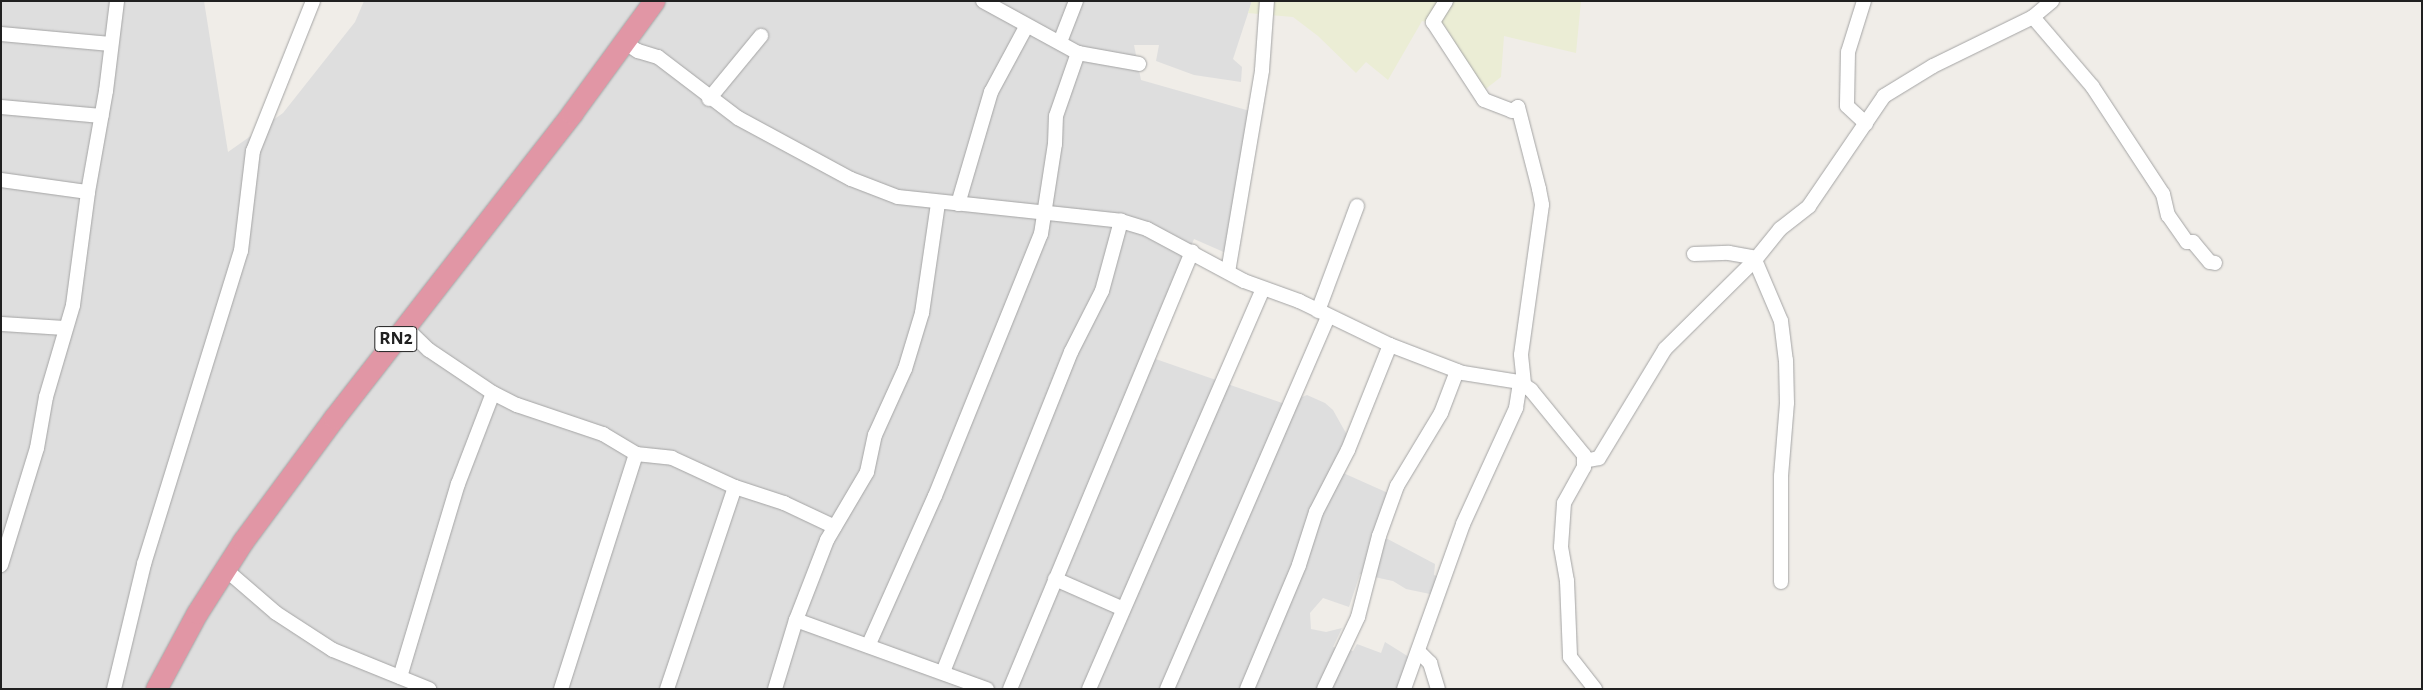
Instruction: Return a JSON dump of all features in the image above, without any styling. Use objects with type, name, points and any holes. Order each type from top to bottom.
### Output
[{"type":"highway","name":"RN2","points":[[156,689],[225,569],[299,464],[654,1]]},
{"type":"street","points":[[1,565],[37,448],[65,328],[73,304],[88,192],[102,116],[116,1]]},
{"type":"street","points":[[114,689],[144,564],[242,251],[253,151],[312,1]]},
{"type":"street","points":[[982,1],[1026,27],[1060,42],[1078,53],[1139,64]]},
{"type":"street","points":[[1060,42],[1076,1]]},
{"type":"street","points":[[1228,272],[1262,70],[1267,1]]},
{"type":"street","points":[[1404,689],[1419,652],[1463,524],[1516,408],[1522,384],[1521,355],[1542,205],[1518,107],[1512,111],[1484,100],[1433,22],[1446,1]]},
{"type":"street","points":[[1864,1],[1848,52],[1847,106],[1866,124]]},
{"type":"street","points":[[1584,461],[1599,458],[1665,349],[1756,259],[1780,229],[1809,206],[1884,96],[1932,66],[2033,17],[2052,1]]},
{"type":"street","points":[[2033,17],[2092,86],[2163,194],[2168,214],[2186,242],[2193,242],[2210,262],[2215,263]]},
{"type":"street","points":[[958,204],[991,92],[1026,27]]},
{"type":"street","points":[[1,34],[111,44]]},
{"type":"street","points":[[709,99],[761,36]]},
{"type":"street","points":[[624,42],[638,51],[658,57],[709,99],[774,139],[851,179],[898,197],[938,203],[1121,221],[1147,229],[1192,250],[1263,290],[1299,301],[1390,345],[1457,371],[1522,384],[1579,447],[1584,461],[1564,503],[1561,547],[1568,581],[1568,650],[1590,687]]},
{"type":"street","points":[[869,644],[935,496],[1041,234],[1055,144],[1056,116],[1078,53]]},
{"type":"street","points":[[1,107],[102,116]]},
{"type":"street","points":[[1,180],[88,192]]},
{"type":"street","points":[[775,689],[811,577],[835,527],[867,472],[875,435],[905,369],[922,313],[938,203]]},
{"type":"street","points":[[1168,689],[1324,314],[1358,206]]},
{"type":"street","points":[[943,672],[1068,360],[1102,291],[1121,221]]},
{"type":"street","points":[[1010,689],[1192,250]]},
{"type":"street","points":[[1694,254],[1729,253],[1756,259]]},
{"type":"street","points":[[1756,259],[1781,321],[1786,360],[1780,485],[1781,582]]},
{"type":"street","points":[[1089,689],[1122,608],[1263,290]]},
{"type":"street","points":[[1,324],[65,328]]},
{"type":"street","points":[[405,327],[429,350],[493,393],[539,413],[603,434],[636,454],[672,458],[735,487],[784,503],[835,527]]},
{"type":"street","points":[[1247,689],[1299,565],[1316,512],[1348,450],[1390,345]]},
{"type":"street","points":[[1324,689],[1358,617],[1379,536],[1397,486],[1442,414],[1457,371]]},
{"type":"street","points":[[400,677],[458,484],[493,393]]},
{"type":"street","points":[[561,689],[636,454]]},
{"type":"street","points":[[667,689],[735,487]]},
{"type":"street","points":[[225,569],[276,613],[333,650],[428,689]]},
{"type":"street","points":[[1055,579],[1122,608]]},
{"type":"street","points":[[796,620],[869,644],[988,689]]},
{"type":"street","points":[[1419,652],[1430,663],[1438,689]]},
{"type":"shaded area","points":[[1,1],[204,1],[228,152],[283,113],[355,22],[364,1],[1252,1],[1233,59],[1242,67],[1241,82],[1194,75],[1156,61],[1159,45],[1134,45],[1141,80],[1250,111],[1226,253],[1194,239],[1147,356],[1285,404],[1307,395],[1325,403],[1333,410],[1347,435],[1341,472],[1397,497],[1382,536],[1435,564],[1434,575],[1447,580],[1441,600],[1430,594],[1406,589],[1393,581],[1360,574],[1349,607],[1323,598],[1310,613],[1311,629],[1326,632],[1342,628],[1333,647],[1353,651],[1357,644],[1381,653],[1385,642],[1417,662],[1405,689],[1,689]]},
{"type":"green space","points":[[1252,1],[1581,1],[1576,53],[1504,36],[1501,77],[1483,91],[1445,26],[1422,21],[1388,80],[1366,62],[1356,73],[1318,36],[1293,17],[1248,13]]}]
